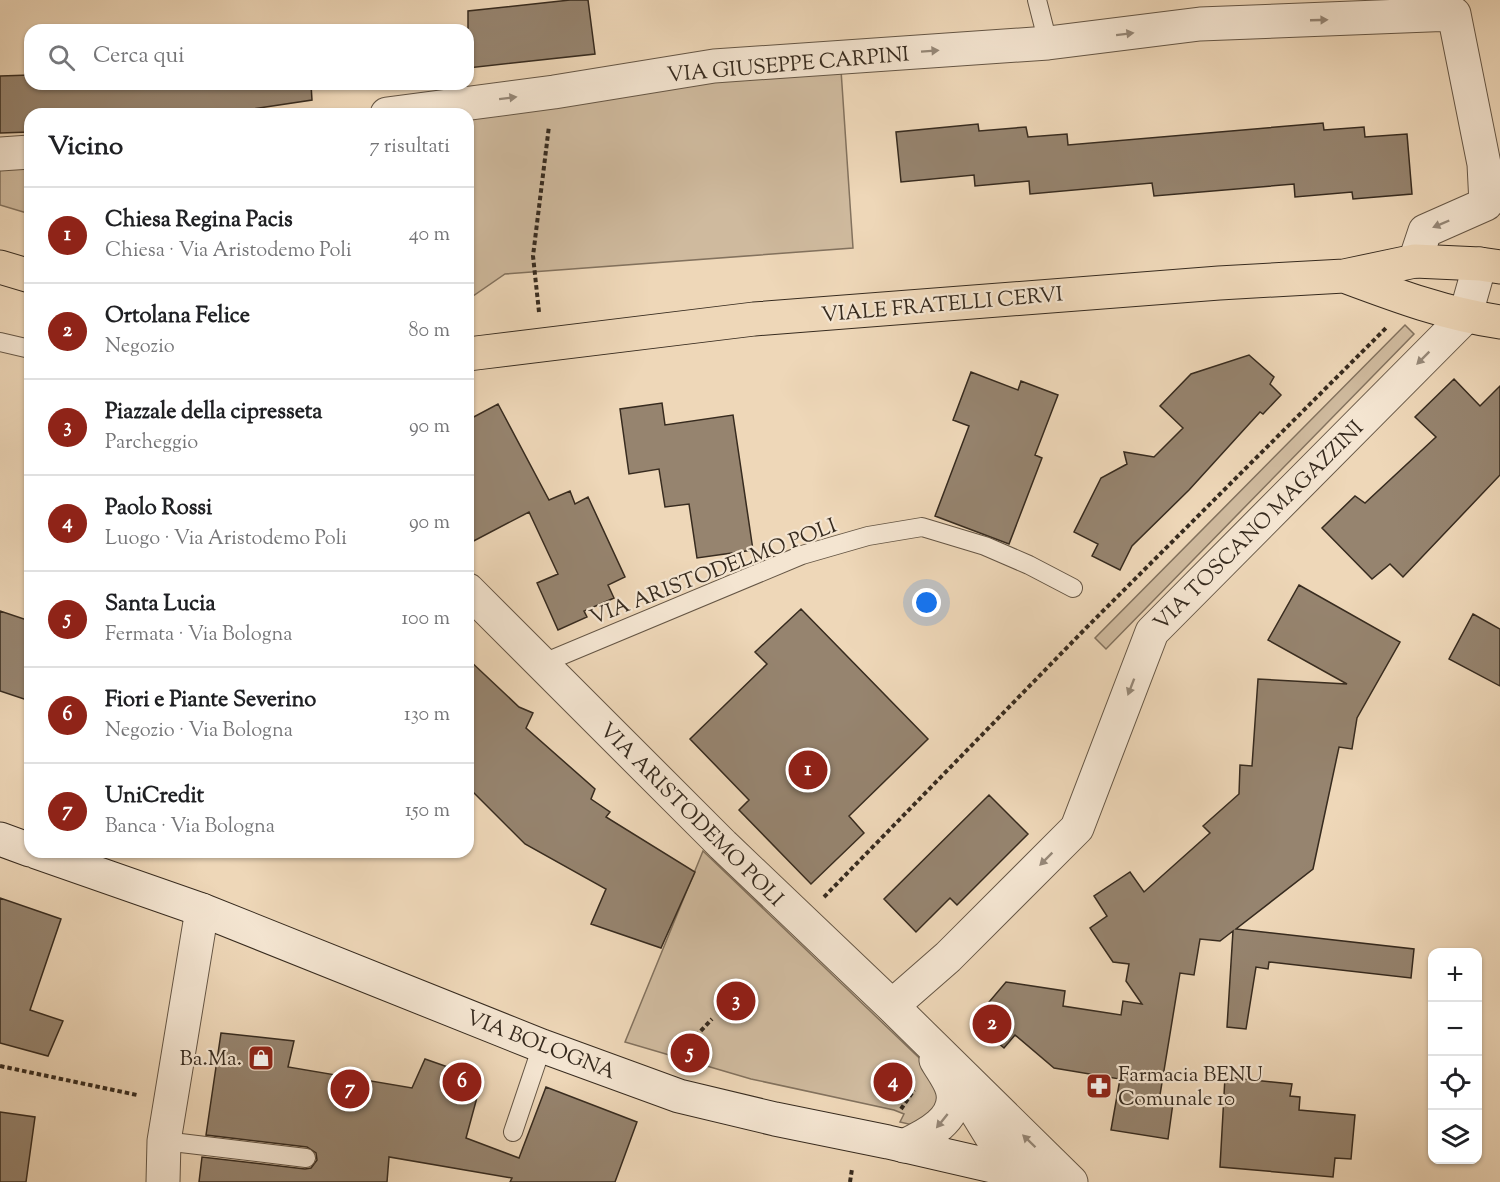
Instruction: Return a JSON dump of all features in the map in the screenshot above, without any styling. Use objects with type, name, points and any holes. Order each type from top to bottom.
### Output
[{"type":"main road","name":"VIALE FRATELLI CERVI","points":[[542,344],[754,319],[1219,283],[1344,276],[1415,261],[1490,266]]},
{"type":"main road","points":[[0,267],[24,274]]},
{"type":"main road","name":"VIALE FRATELLI CERVI","points":[[1344,276],[1412,302],[1465,317],[1500,322]]},
{"type":"main road","points":[[474,337],[542,344]]},
{"type":"main road","points":[[474,353],[542,344]]},
{"type":"street","name":"VIA GIUSEPPE CARPINI","points":[[433,108],[554,92],[714,66],[1048,43],[1200,24],[1454,14],[1484,164],[1486,204],[1425,231],[1415,261]]},
{"type":"street","points":[[0,154],[24,152]]},
{"type":"street","name":"VIALE FRATELLI CERVI","points":[[1465,317],[1490,266]]},
{"type":"street","name":"VIA TOSCANO MAGAZZINI","points":[[892,1006],[948,957],[1077,828],[1152,632],[1465,317]]},
{"type":"street","name":"VIA ARISTODEMO POLI","points":[[474,596],[801,921],[892,1006],[1071,1182]]},
{"type":"street","points":[[0,839],[24,848]]},
{"type":"street","name":"VIA BOLOGNA","points":[[53,858],[202,910],[542,1046],[680,1096],[1062,1182]]},
{"type":"street","points":[[163,1182],[164,1141],[202,910]]},
{"type":"street","name":"VIA ARISTODEMO POLI","points":[[904,1146],[934,1130],[944,1120],[953,1099],[953,1090],[930,1044]]},
{"type":"street","name":"VIA ARISTODEMO POLI","points":[[930,1044],[1012,1170]]},
{"type":"lane","points":[[1037,0],[1048,43]]},
{"type":"lane","points":[[0,342],[24,348]]},
{"type":"lane","name":"VIA ARISTODELMO POLI","points":[[541,664],[801,555],[868,536],[922,527],[985,546],[1029,565],[1073,588]]},
{"type":"lane","points":[[513,1132],[542,1046]]},
{"type":"lane","points":[[164,1141],[306,1158]]},
{"type":"path","points":[[542,344],[533,256],[554,92]]},
{"type":"path","points":[[801,921],[1086,628],[1412,302]]},
{"type":"path","points":[[650,1085],[712,1019]]},
{"type":"path","points":[[0,1066],[171,1102]]},
{"type":"shaded area","points":[[841,70],[853,248],[505,274],[474,295],[474,117],[714,81]]},
{"type":"shaded area","points":[[24,167],[24,212],[0,205],[0,168]]},
{"type":"shaded area","points":[[1405,325],[1414,334],[1106,649],[1095,638]]},
{"type":"shaded area","points":[[703,851],[937,1075],[946,1099],[921,1127],[900,1122],[904,1114],[894,1110],[751,1079],[625,1042]]},
{"type":"building","points":[[588,0],[595,54],[474,67],[474,24],[468,24],[468,11]]},
{"type":"building","points":[[24,75],[24,90],[311,90],[312,100],[259,108],[24,108],[24,132],[0,133],[0,76]]},
{"type":"building","points":[[1323,123],[1324,130],[1364,127],[1365,137],[1407,134],[1412,194],[1353,199],[1352,192],[1295,197],[1294,184],[1154,196],[1152,183],[1030,194],[1029,181],[975,186],[974,175],[901,182],[896,132],[978,124],[979,131],[1026,127],[1028,137],[1067,134],[1068,145]]},
{"type":"building","points":[[1249,355],[1274,377],[1270,384],[1281,395],[1263,414],[1260,412],[1189,490],[1132,546],[1120,570],[1092,556],[1098,544],[1074,532],[1101,478],[1127,464],[1124,452],[1154,457],[1183,428],[1160,406],[1191,374]]},
{"type":"building","points":[[971,372],[1018,390],[1021,381],[1058,395],[1035,455],[1042,458],[1009,544],[935,516],[969,426],[953,420]]},
{"type":"building","points":[[1454,379],[1480,406],[1500,386],[1500,475],[1403,577],[1390,564],[1372,579],[1322,528],[1355,496],[1365,503],[1436,437],[1415,417]]},
{"type":"building","points":[[662,403],[665,425],[733,415],[753,550],[697,558],[689,504],[665,507],[659,469],[629,474],[620,409]]},
{"type":"building","points":[[498,404],[549,500],[570,491],[575,504],[588,497],[625,577],[608,585],[614,598],[584,611],[587,617],[558,630],[537,583],[558,574],[529,512],[474,541],[474,417]]},
{"type":"building","points":[[1299,585],[1400,642],[1357,718],[1352,749],[1339,747],[1313,869],[1236,929],[1414,949],[1411,978],[1269,962],[1268,969],[1256,967],[1246,1029],[1227,1027],[1233,931],[1220,941],[1200,939],[1194,975],[1180,973],[1159,1101],[1173,1103],[1168,1139],[1111,1130],[1120,1079],[1054,1068],[1015,1035],[1004,1048],[973,1021],[1006,982],[1065,991],[1063,1006],[1121,1015],[1123,1001],[1142,1004],[1126,981],[1129,964],[1113,962],[1090,928],[1107,916],[1094,896],[1130,872],[1144,892],[1210,833],[1203,826],[1239,794],[1240,765],[1252,766],[1258,679],[1347,684],[1268,640]]},
{"type":"building","points":[[801,609],[928,739],[849,816],[864,833],[811,884],[739,810],[749,800],[690,739],[767,664],[755,652]]},
{"type":"building","points":[[0,611],[24,619],[24,699],[0,691]]},
{"type":"building","points":[[1473,614],[1500,629],[1500,686],[1449,659]]},
{"type":"building","points":[[474,665],[519,707],[533,713],[526,728],[595,789],[591,799],[610,812],[606,817],[695,872],[661,948],[591,924],[606,889],[525,844],[474,793]]},
{"type":"building","points":[[989,795],[1028,834],[957,905],[950,898],[916,932],[884,899]]},
{"type":"building","points":[[0,898],[61,919],[30,1010],[63,1021],[48,1056],[0,1043]]},
{"type":"building","points":[[221,1033],[294,1041],[288,1067],[412,1088],[425,1059],[482,1079],[466,1138],[519,1158],[546,1087],[637,1122],[615,1182],[510,1182],[512,1178],[389,1157],[387,1182],[199,1182],[202,1157],[305,1169],[311,1168],[317,1160],[316,1153],[307,1147],[206,1135]]},
{"type":"building","points":[[1225,1077],[1292,1084],[1290,1096],[1300,1097],[1299,1110],[1355,1115],[1351,1159],[1335,1158],[1333,1177],[1220,1167]]},
{"type":"building","points":[[0,1112],[35,1117],[26,1182],[0,1182]]},
{"type":"place","name":"Chiesa Regina Pacis","points":[[808,770]]},
{"type":"place","name":"Piazzale della cipresseta","points":[[736,1001]]},
{"type":"place","name":"Ortolana Felice","points":[[992,1024]]},
{"type":"place","name":"Santa Lucia","points":[[690,1053]]},
{"type":"place","name":"Ba.Ma.","points":[[261,1058]]},
{"type":"place","name":"Fiori e Piante Severino","points":[[462,1082]]},
{"type":"place","name":"Paolo Rossi","points":[[893,1082]]},
{"type":"place","name":"Farmacia BENU Comunale 10","points":[[1099,1086]]},
{"type":"place","name":"UniCredit","points":[[350,1089]]}]
